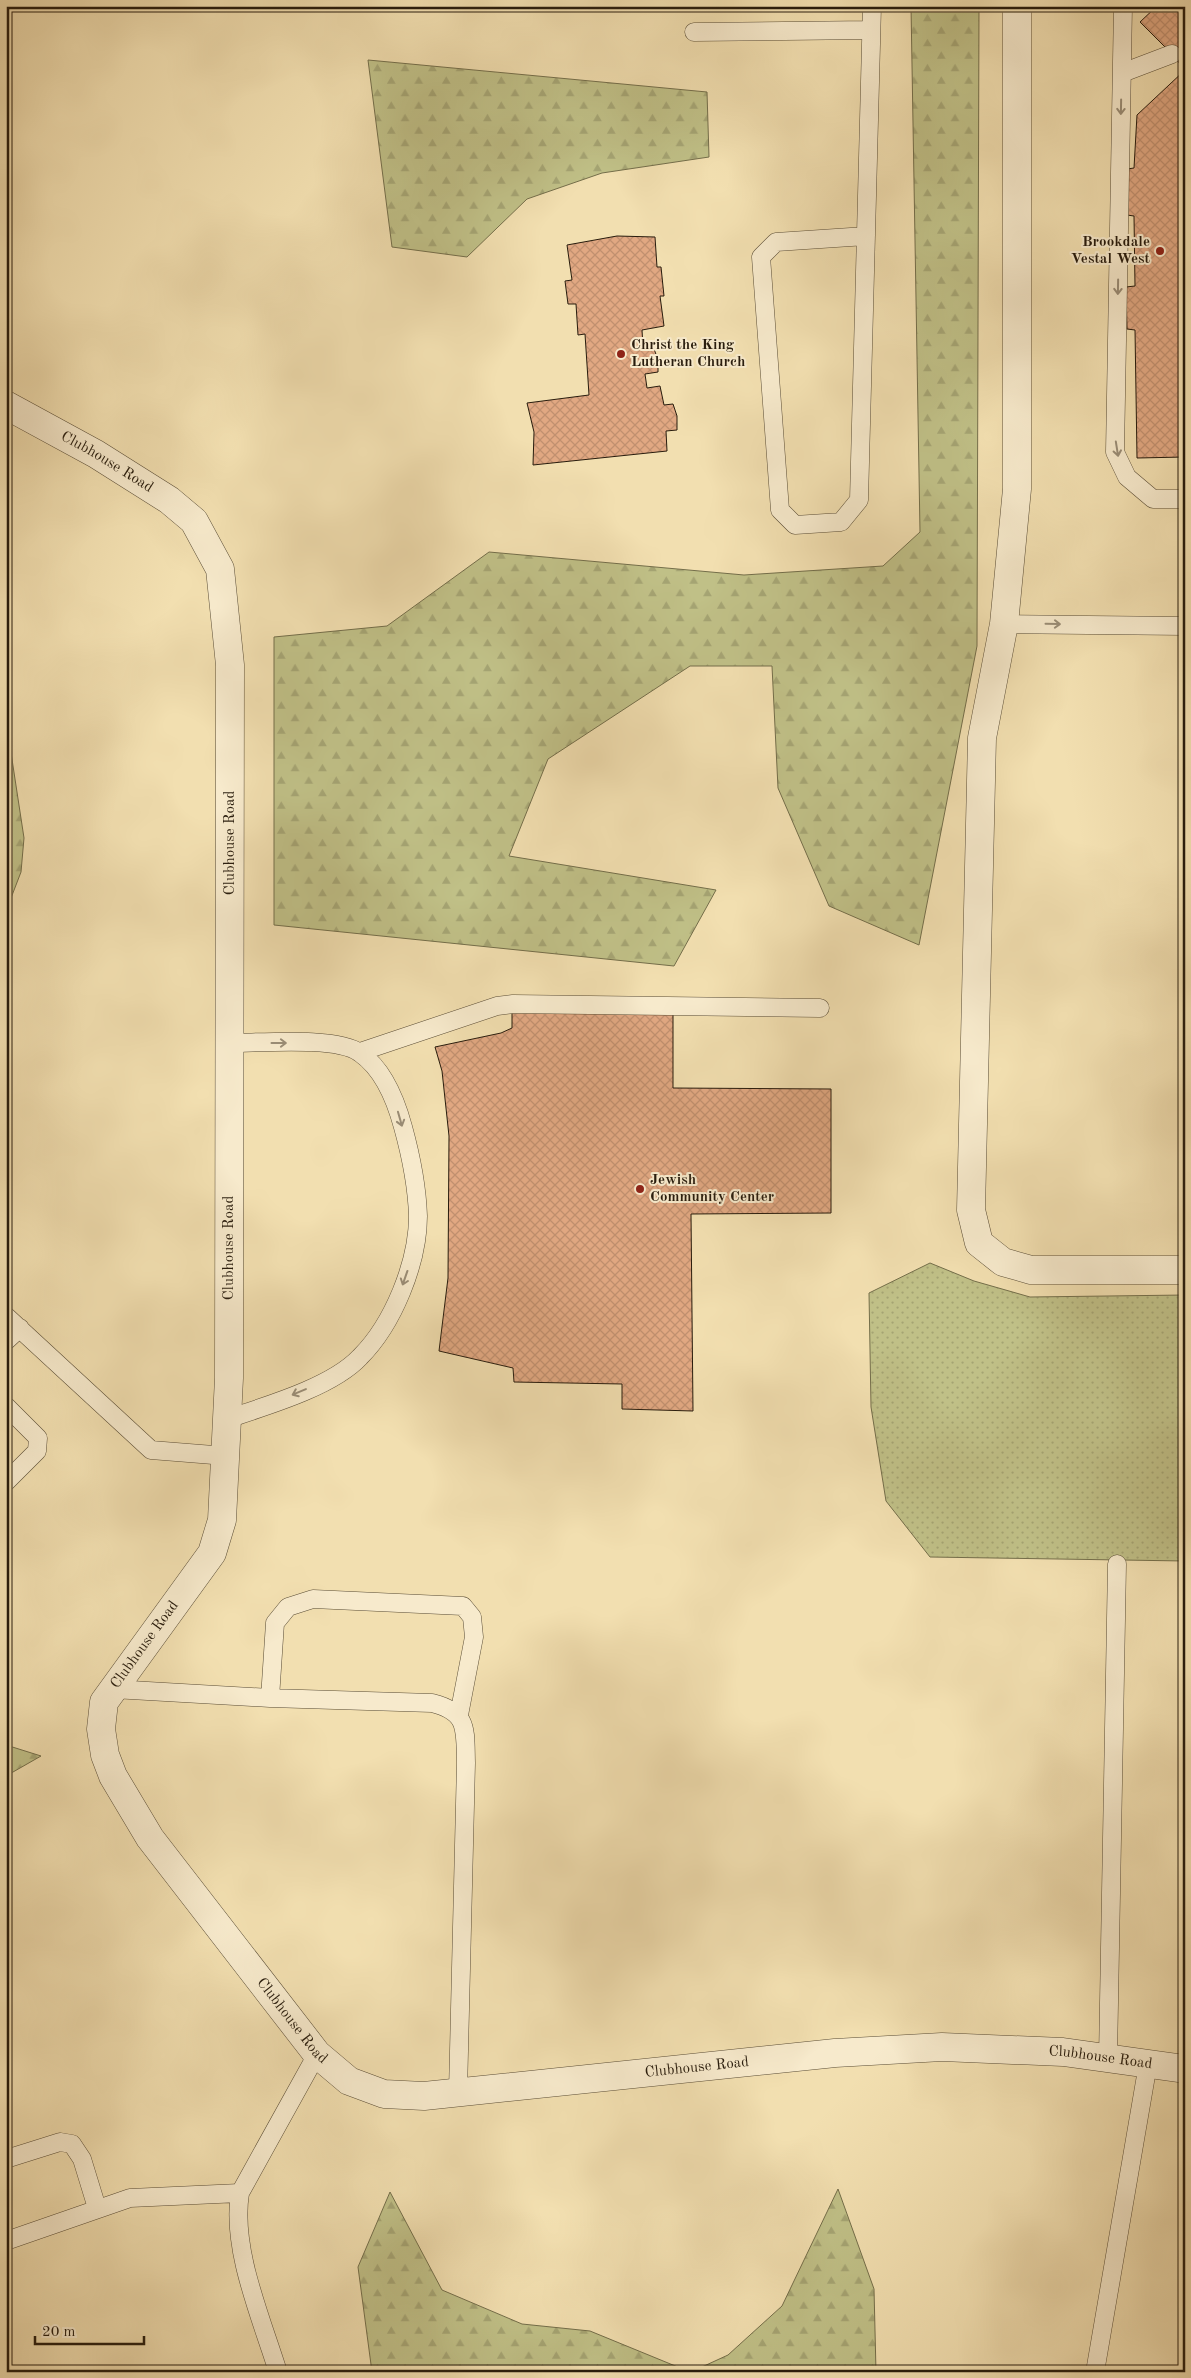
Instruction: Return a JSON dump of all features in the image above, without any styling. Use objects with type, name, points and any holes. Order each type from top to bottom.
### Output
[{"type":"street","points":[[1017,6],[1017,488],[1004,624],[982,738],[971,1210],[979,1243],[1003,1262],[1031,1270],[1185,1270]]},
{"type":"street","name":"Clubhouse Road","points":[[6,406],[96,454],[169,500],[194,521],[220,569],[230,665],[227,1419],[222,1520],[212,1553],[104,1702],[101,1729],[105,1755],[112,1776],[150,1838],[317,2054],[349,2082],[384,2094],[424,2096],[836,2053],[932,2048],[1063,2052],[1185,2069]]},
{"type":"lane","points":[[866,236],[776,242],[761,257],[780,510],[795,525],[841,522],[859,500],[866,236],[871,30],[872,6]]},
{"type":"lane","points":[[1123,6],[1115,452],[1127,477],[1153,499],[1185,499]]},
{"type":"lane","points":[[694,32],[871,30]]},
{"type":"lane","points":[[1122,73],[1172,54]]},
{"type":"lane","points":[[1004,624],[1185,626]]},
{"type":"lane","points":[[360,1052],[496,1006],[513,1004],[820,1008]]},
{"type":"lane","points":[[227,1419],[304,1391],[338,1374],[359,1359],[372,1344],[396,1307],[412,1260],[418,1218],[413,1164],[398,1112],[389,1091],[375,1067],[360,1052],[344,1045],[322,1042],[230,1042]]},
{"type":"lane","points":[[6,1316],[151,1450],[226,1456]]},
{"type":"lane","points":[[6,1341],[20,1328]]},
{"type":"lane","points":[[6,1406],[38,1438],[37,1452],[6,1482]]},
{"type":"lane","points":[[1108,2058],[1117,1564]]},
{"type":"lane","points":[[270,1698],[275,1623],[288,1607],[313,1599],[463,1606],[472,1617],[474,1637],[460,1715],[465,1730],[466,1763],[458,2092]]},
{"type":"lane","points":[[113,1689],[270,1698],[432,1703],[448,1707],[460,1715]]},
{"type":"lane","points":[[278,2372],[240,2249],[237,2211],[240,2193],[317,2054]]},
{"type":"lane","points":[[1096,2372],[1148,2064]]},
{"type":"lane","points":[[6,2159],[60,2142],[72,2144],[82,2159],[98,2208]]},
{"type":"lane","points":[[6,2241],[130,2198],[240,2193]]},
{"type":"green space","points":[[911,6],[979,6],[977,646],[919,945],[829,906],[778,788],[772,666],[690,666],[548,759],[509,856],[716,890],[674,966],[274,925],[274,637],[387,626],[489,552],[744,575],[883,566],[920,532]]},
{"type":"green space","points":[[368,60],[707,92],[709,157],[602,173],[527,199],[467,257],[392,247]]},
{"type":"green space","points":[[6,720],[24,838],[21,872],[6,911]]},
{"type":"green space","points":[[930,1263],[974,1281],[1030,1297],[1185,1295],[1185,1561],[930,1557],[886,1501],[871,1407],[869,1293]]},
{"type":"green space","points":[[6,1745],[41,1756],[6,1776]]},
{"type":"green space","points":[[838,2189],[874,2289],[876,2372],[691,2372],[728,2355],[782,2306]]},
{"type":"green space","points":[[390,2192],[442,2290],[522,2324],[590,2331],[690,2372],[372,2372],[358,2267]]},
{"type":"building","points":[[1157,6],[1185,6],[1185,70],[1140,22]]},
{"type":"building","name":"Brookdale Vestal West","points":[[1185,70],[1185,457],[1137,458],[1135,330],[1127,329],[1126,287],[1135,286],[1134,216],[1127,215],[1127,169],[1134,168],[1137,115]]},
{"type":"building","name":"Christ the King Lutheran Church","points":[[617,236],[655,237],[657,267],[661,267],[664,296],[660,296],[664,326],[642,330],[643,347],[653,346],[658,360],[658,372],[645,374],[647,388],[660,386],[664,405],[673,404],[677,416],[677,430],[666,431],[667,451],[533,465],[534,432],[527,403],[589,395],[585,334],[578,335],[576,304],[568,304],[565,281],[572,280],[567,245]]},
{"type":"building","name":"Jewish Community Center","points":[[512,1011],[673,1011],[673,1088],[831,1089],[831,1213],[691,1214],[693,1411],[622,1409],[622,1384],[514,1382],[513,1368],[439,1351],[448,1278],[449,1136],[442,1071],[435,1047],[501,1033],[512,1028]]},
{"type":"place","name":"Brookdale Vestal West","points":[[1160,251]]},
{"type":"place","name":"Christ the King Lutheran Church","points":[[621,354]]},
{"type":"place","name":"Jewish Community Center","points":[[640,1189]]}]
